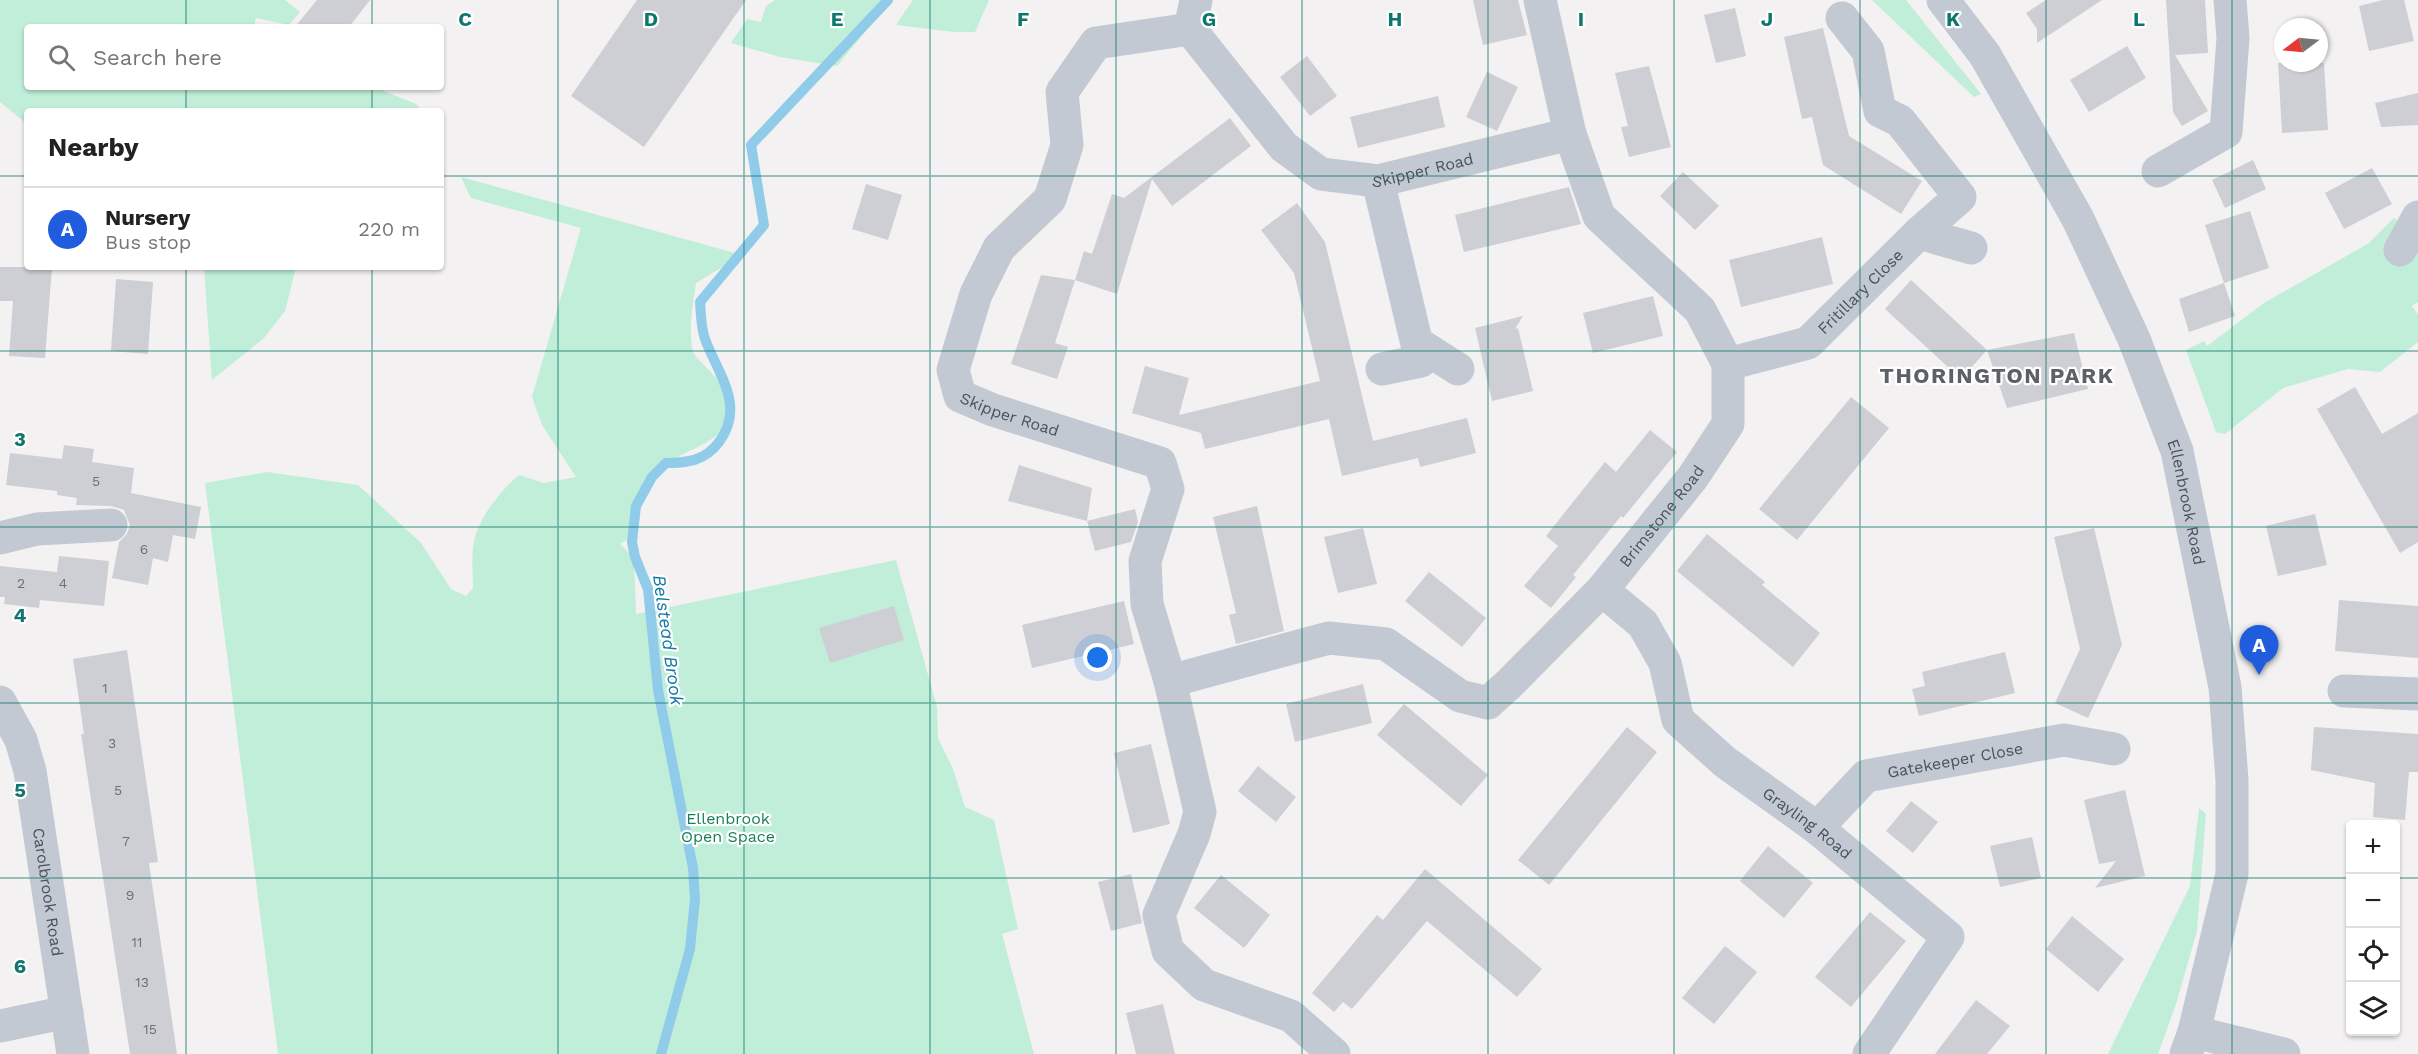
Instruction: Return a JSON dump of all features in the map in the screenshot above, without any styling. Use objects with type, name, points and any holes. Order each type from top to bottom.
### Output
[{"type":"street","name":"Brimstone Road","points":[[1170,681],[1329,638],[1386,644],[1460,696],[1488,703],[1602,590],[1694,477],[1728,424],[1728,364],[1700,310],[1599,216],[1570,134],[1540,0]]},
{"type":"street","name":"Ellenbrook Road","points":[[1943,0],[1985,55],[2078,219],[2134,339],[2177,451],[2225,687],[2232,780],[2232,874],[2189,1043]]},
{"type":"street","points":[[2158,171],[2226,132],[2233,38],[2230,0]]},
{"type":"street","name":"Skipper Road","points":[[1170,681],[1147,604],[1145,561],[1168,489],[1160,463],[993,410],[960,396],[953,370],[976,294],[999,248],[1050,199],[1067,145],[1062,92],[1096,43],[1193,14],[1284,147],[1321,174],[1378,181],[1570,134]]},
{"type":"street","name":"Fritillary Close","points":[[1728,364],[1808,343],[1919,233],[1960,197],[1900,121],[1880,111],[1869,51],[1842,18]]},
{"type":"street","points":[[1378,181],[1420,361],[1382,369]]},
{"type":"street","points":[[2400,250],[2418,217]]},
{"type":"street","points":[[1919,233],[1971,248]]},
{"type":"street","points":[[1417,344],[1458,369]]},
{"type":"street","points":[[0,538],[37,529],[111,525]]},
{"type":"street","name":"Grayling Road","points":[[1602,590],[1643,624],[1665,663],[1678,720],[1725,762],[1817,828],[1948,937],[1869,1054]]},
{"type":"street","points":[[1170,681],[1200,812],[1194,834],[1159,915],[1168,951],[1204,985],[1292,1016],[1334,1054]]},
{"type":"street","points":[[2344,691],[2418,694]]},
{"type":"street","name":"Carolbrook Road","points":[[0,702],[21,740],[30,771],[73,1054]]},
{"type":"street","name":"Gatekeeper Close","points":[[1817,828],[1866,776],[2064,740],[2114,749]]},
{"type":"street","points":[[0,1026],[67,1012]]},
{"type":"street","points":[[2189,1043],[2284,1054]]},
{"type":"green space","points":[[0,0],[285,0],[300,12],[290,24],[256,18],[255,24],[24,24],[24,90],[381,90],[416,104],[419,108],[24,108],[24,122],[0,102]]},
{"type":"green space","points":[[775,0],[891,0],[837,66],[780,57],[731,43],[747,19],[761,22],[766,6]]},
{"type":"green space","points":[[913,0],[989,0],[975,32],[954,32],[896,25]]},
{"type":"green space","points":[[1872,0],[1906,0],[1981,94],[1974,97]]},
{"type":"green space","name":"Ellenbrook Open Space","points":[[461,177],[742,255],[696,283],[691,326],[693,351],[725,389],[729,397],[729,414],[726,424],[714,438],[676,458],[653,477],[641,501],[632,536],[620,544],[634,557],[636,614],[896,560],[937,707],[938,738],[953,769],[965,807],[994,820],[1018,929],[1002,934],[1034,1054],[278,1054],[205,483],[267,472],[358,485],[421,543],[451,589],[466,596],[473,588],[473,552],[477,531],[489,508],[507,487],[519,475],[544,483],[576,477],[542,425],[532,397],[581,228],[471,198]]},
{"type":"green space","points":[[2394,218],[2418,235],[2418,302],[2412,306],[2418,315],[2418,342],[2380,372],[2348,369],[2283,388],[2225,434],[2216,432],[2186,350],[2204,341],[2207,346],[2264,303],[2369,243]]},
{"type":"green space","points":[[204,270],[295,270],[285,311],[264,338],[212,380]]},
{"type":"green space","points":[[2199,808],[2206,814],[2197,931],[2176,1004],[2158,1054],[2108,1054],[2190,886]]},
{"type":"building","points":[[317,0],[370,0],[351,24],[297,24]]},
{"type":"building","points":[[637,0],[746,0],[644,147],[571,96]]},
{"type":"building","points":[[1473,0],[1518,0],[1527,35],[1483,45]]},
{"type":"building","points":[[2046,0],[2102,0],[2037,43],[2037,29],[2026,13]]},
{"type":"building","points":[[2166,0],[2205,0],[2208,53],[2175,55],[2208,111],[2182,126],[2173,112]]},
{"type":"building","points":[[2383,0],[2404,0],[2414,41],[2369,51],[2359,6]]},
{"type":"building","points":[[1735,8],[1746,56],[1716,63],[1704,15]]},
{"type":"building","points":[[1823,28],[1849,136],[1922,181],[1901,214],[1823,165],[1812,117],[1802,119],[1784,37]]},
{"type":"building","points":[[2127,46],[2146,78],[2089,112],[2070,80]]},
{"type":"building","points":[[1307,56],[1337,96],[1310,116],[1280,77]]},
{"type":"building","points":[[1649,66],[1671,147],[1629,157],[1621,127],[1628,126],[1615,73]]},
{"type":"building","points":[[1487,72],[1518,87],[1497,131],[1466,117]]},
{"type":"building","points":[[2279,72],[2325,72],[2328,130],[2282,133]]},
{"type":"building","points":[[2418,93],[2418,125],[2381,127],[2375,103]]},
{"type":"building","points":[[1438,96],[1445,127],[1358,148],[1350,117]]},
{"type":"building","points":[[1230,118],[1251,146],[1172,206],[1152,179],[1117,294],[1075,280],[1084,251],[1092,254],[1112,194],[1124,198]]},
{"type":"building","points":[[2253,160],[2266,189],[2225,208],[2212,180]]},
{"type":"building","points":[[2372,168],[2392,204],[2344,229],[2325,193]]},
{"type":"building","points":[[1683,172],[1719,206],[1695,230],[1660,196]]},
{"type":"building","points":[[866,184],[902,195],[888,240],[852,229]]},
{"type":"building","points":[[1569,187],[1581,224],[1464,252],[1455,215]]},
{"type":"building","points":[[1297,203],[1325,242],[1373,441],[1467,418],[1476,453],[1420,467],[1418,458],[1342,476],[1329,419],[1205,449],[1201,433],[1132,413],[1145,366],[1189,378],[1179,415],[1320,381],[1294,273],[1261,230]]},
{"type":"building","points":[[2250,211],[2269,268],[2224,283],[2205,225]]},
{"type":"building","points":[[1822,237],[1833,284],[1741,307],[1729,260]]},
{"type":"building","points":[[0,267],[52,270],[45,358],[9,356],[13,301],[0,301]]},
{"type":"building","points":[[1041,275],[1075,280],[1055,343],[1068,347],[1057,379],[1011,364]]},
{"type":"building","points":[[116,279],[153,282],[148,354],[111,351]]},
{"type":"building","points":[[1911,280],[1987,350],[1961,379],[1885,309]]},
{"type":"building","points":[[2224,283],[2235,316],[2189,332],[2179,299]]},
{"type":"building","points":[[1653,296],[1663,336],[1593,353],[1583,313]]},
{"type":"building","points":[[1523,316],[1515,329],[1518,328],[1533,391],[1492,401],[1475,328]]},
{"type":"building","points":[[2074,333],[2088,389],[2007,408],[1987,350]]},
{"type":"building","points":[[2355,387],[2382,434],[2418,413],[2418,542],[2400,553],[2317,409]]},
{"type":"building","points":[[1851,397],[1889,428],[1797,540],[1759,509]]},
{"type":"building","points":[[1650,430],[1677,452],[1573,575],[1576,577],[1551,608],[1524,586],[1558,546],[1546,536],[1605,462],[1616,472]]},
{"type":"building","points":[[64,445],[94,449],[92,462],[134,468],[131,493],[201,507],[195,539],[173,535],[168,562],[153,558],[148,585],[112,578],[119,542],[127,534],[130,525],[124,510],[111,506],[76,505],[77,498],[57,495],[57,491],[6,485],[10,453],[62,459]]},
{"type":"building","points":[[1019,465],[1092,488],[1087,521],[1008,501]]},
{"type":"building","points":[[1257,506],[1284,631],[1236,644],[1229,615],[1236,613],[1213,517]]},
{"type":"building","points":[[1135,509],[1138,522],[1131,542],[1095,551],[1087,521]]},
{"type":"building","points":[[2315,514],[2327,565],[2278,576],[2266,526]]},
{"type":"building","points":[[1363,528],[1377,584],[1338,593],[1324,537]]},
{"type":"building","points":[[2094,528],[2122,645],[2088,718],[2055,703],[2080,649],[2054,537]]},
{"type":"building","points":[[1707,534],[1765,582],[1762,585],[1820,633],[1793,667],[1677,571]]},
{"type":"building","points":[[59,556],[109,561],[104,606],[40,600],[39,608],[4,604],[5,597],[0,597],[0,566],[57,572]]},
{"type":"building","points":[[1429,572],[1486,618],[1462,647],[1405,601]]},
{"type":"building","points":[[2339,600],[2418,606],[2418,658],[2335,651]]},
{"type":"building","points":[[1124,601],[1134,644],[1032,668],[1022,625]]},
{"type":"building","points":[[894,606],[904,640],[830,663],[819,628]]},
{"type":"building","points":[[127,650],[158,862],[149,863],[177,1054],[130,1054],[81,734],[84,734],[73,659]]},
{"type":"building","points":[[2005,652],[2015,693],[1919,716],[1912,689],[1925,686],[1922,672]]},
{"type":"building","points":[[1363,684],[1372,723],[1295,742],[1286,704]]},
{"type":"building","points":[[1404,704],[1488,775],[1461,806],[1377,735]]},
{"type":"building","points":[[1627,727],[1657,752],[1549,885],[1518,860]]},
{"type":"building","points":[[2314,727],[2418,734],[2418,772],[2409,772],[2405,820],[2373,817],[2375,783],[2311,770]]},
{"type":"building","points":[[1151,744],[1170,824],[1133,833],[1114,753]]},
{"type":"building","points":[[1258,766],[1296,797],[1276,822],[1238,791]]},
{"type":"building","points":[[2125,790],[2145,876],[2095,888],[2116,861],[2099,864],[2084,800]]},
{"type":"building","points":[[1911,801],[1938,822],[1913,853],[1886,831]]},
{"type":"building","points":[[2032,837],[2041,878],[2000,887],[1990,846]]},
{"type":"building","points":[[1768,846],[1813,883],[1784,918],[1740,881]]},
{"type":"building","points":[[1425,869],[1542,969],[1517,997],[1427,921],[1352,1009],[1343,1002],[1334,1012],[1312,993],[1377,915],[1383,920]]},
{"type":"building","points":[[1131,874],[1142,923],[1111,931],[1098,882]]},
{"type":"building","points":[[1221,875],[1270,915],[1244,948],[1194,908]]},
{"type":"building","points":[[1870,912],[1906,941],[1851,1007],[1815,977]]},
{"type":"building","points":[[2072,916],[2124,959],[2098,992],[2046,949]]},
{"type":"building","points":[[1725,946],[1757,972],[1714,1024],[1682,998]]},
{"type":"building","points":[[1976,1000],[2010,1026],[1987,1054],[1935,1054]]},
{"type":"building","points":[[1163,1004],[1175,1054],[1136,1054],[1126,1013]]},
{"type":"waterway","name":"Belstead Brook","points":[[661,1054],[690,949],[695,899],[693,868],[658,690],[648,589],[635,557],[632,542],[636,506],[652,477],[666,463],[695,460],[702,457],[714,448],[727,429],[730,403],[727,390],[704,335],[700,302],[764,225],[751,145],[888,0]]},
{"type":"place","name":"Nursery","points":[[2259,675]]},
{"type":"district","name":"THORINGTON PARK","points":[[1997,375]]}]
